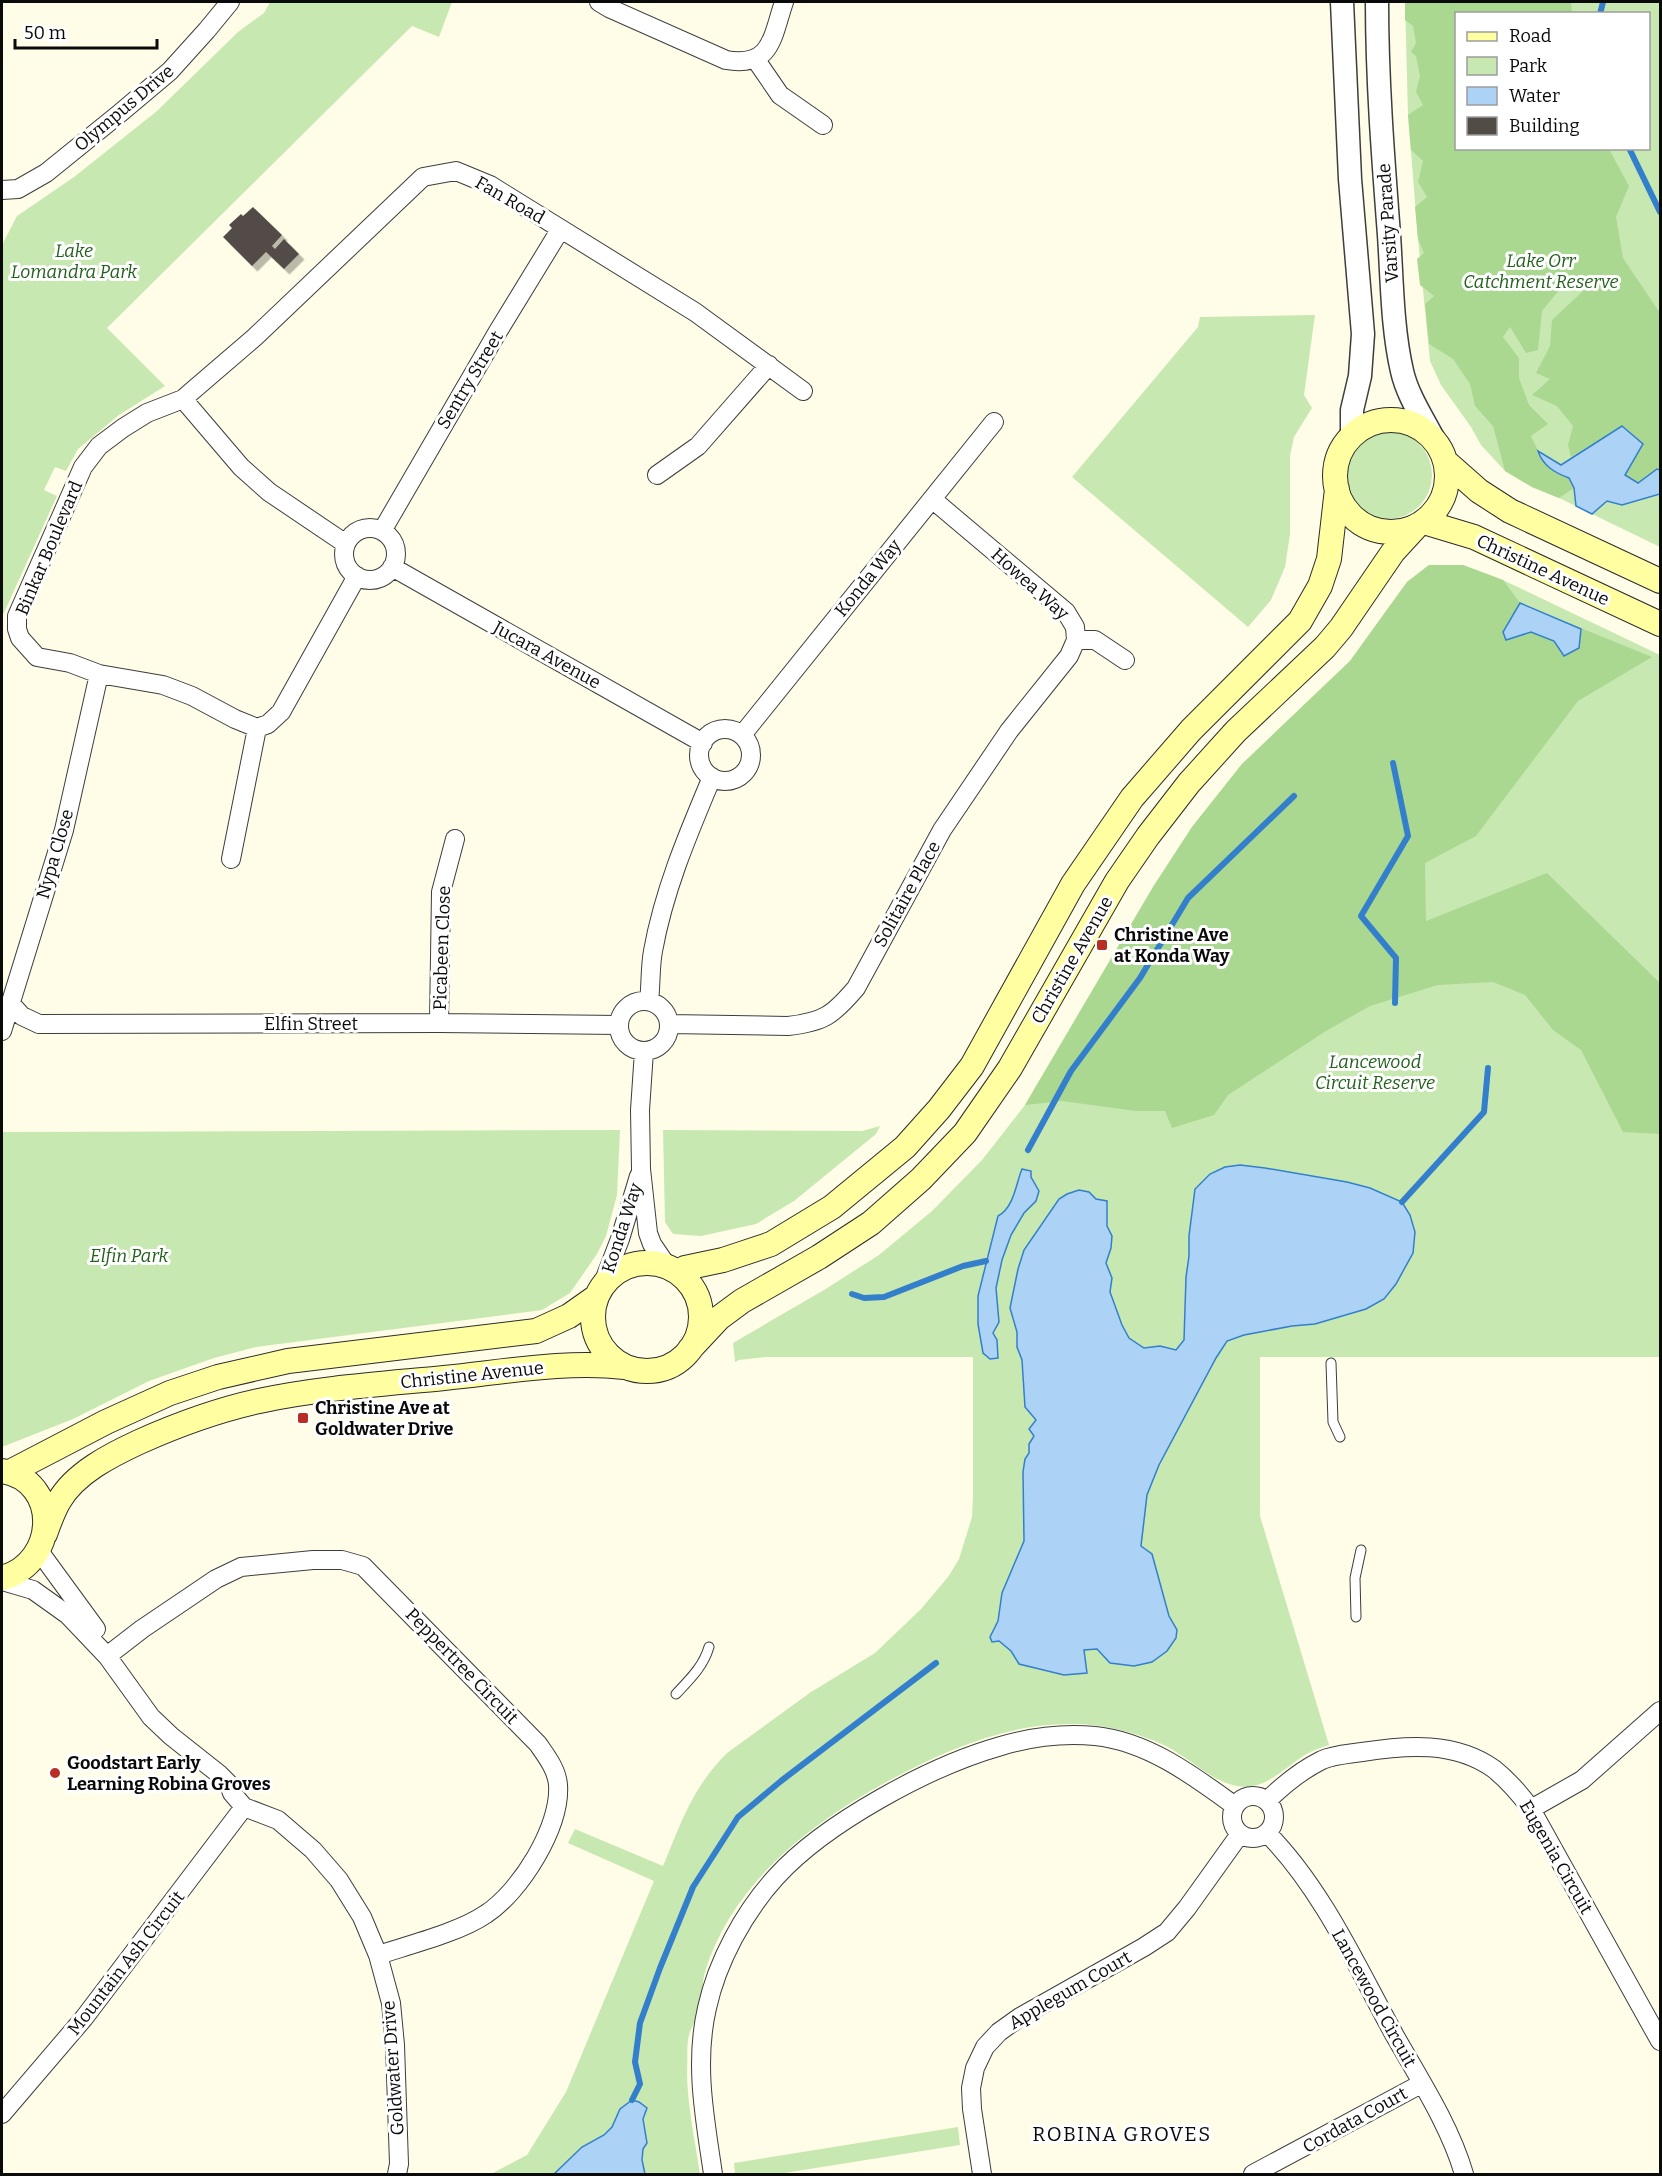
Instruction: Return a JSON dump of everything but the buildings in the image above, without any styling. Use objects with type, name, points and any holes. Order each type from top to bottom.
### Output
[{"type":"main road","points":[[1384,420],[1402,421],[1419,427],[1433,438],[1445,461],[1447,478],[1444,495],[1436,510],[1420,524],[1400,532],[1383,532],[1367,527],[1353,518],[1343,505],[1336,489],[1335,470],[1341,452],[1352,436],[1367,426],[1384,420]]},
{"type":"main road","points":[[1445,461],[1479,491],[1510,511],[1660,581]]},
{"type":"main road","name":"Christine Avenue","points":[[672,1269],[723,1260],[771,1244],[832,1207],[905,1147],[939,1109],[972,1066],[1073,884],[1132,798],[1191,730],[1300,621],[1320,586],[1329,559],[1336,489]]},
{"type":"main road","name":"Christine Avenue","points":[[690,1349],[719,1318],[742,1301],[819,1257],[871,1222],[912,1188],[957,1142],[1005,1076],[1117,881],[1148,836],[1189,783],[1236,731],[1325,646],[1355,608],[1387,559],[1420,524],[1474,537],[1660,624]]},
{"type":"main road","points":[[649,1263],[672,1269],[690,1284],[698,1300],[701,1317],[698,1334],[683,1357],[668,1367],[650,1371],[625,1367],[611,1358],[600,1346],[594,1330],[592,1313],[599,1292],[614,1273],[631,1265],[649,1263]]},
{"type":"main road","name":"Christine Avenue","points":[[6,1471],[131,1410],[200,1382],[288,1361],[536,1331],[569,1316],[599,1292]]},
{"type":"main road","name":"Christine Avenue","points":[[42,1543],[59,1500],[69,1488],[94,1467],[123,1449],[154,1435],[232,1408],[299,1394],[342,1389],[584,1364],[625,1367]]},
{"type":"main road","points":[[2,1580],[28,1565],[42,1543],[45,1515],[39,1497],[27,1482],[6,1471]]},
{"type":"street","name":"Olympus Drive","points":[[2,190],[18,189],[46,173],[119,114],[170,71],[230,2]]},
{"type":"street","points":[[598,2],[726,60],[741,62],[756,60],[767,50],[784,2]]},
{"type":"street","name":"Varsity Parade","points":[[1342,2],[1350,179],[1362,334],[1360,376],[1352,410],[1352,436]]},
{"type":"street","name":"Varsity Parade","points":[[1377,2],[1377,57],[1381,123],[1399,350],[1406,384],[1433,438]]},
{"type":"street","points":[[756,60],[780,95],[823,125]]},
{"type":"street","name":"Fan Road","points":[[183,399],[255,337],[423,177],[456,171],[490,185],[695,312],[803,391]]},
{"type":"street","name":"Sentry Street","points":[[382,531],[560,230]]},
{"type":"street","points":[[657,475],[698,446],[769,365]]},
{"type":"street","points":[[183,399],[241,467],[269,492],[346,544]]},
{"type":"street","name":"Binkar Boulevard","points":[[183,399],[147,413],[123,428],[99,446],[83,466],[17,616],[20,638],[37,657],[70,663],[99,674],[163,685],[192,696],[257,728]]},
{"type":"street","name":"Konda Way","points":[[742,735],[994,422]]},
{"type":"street","name":"Howea Way","points":[[932,499],[1066,612],[1075,627],[1076,639],[1095,640],[1125,660]]},
{"type":"street","points":[[365,528],[382,531],[393,543],[395,559],[392,567],[380,577],[372,579],[357,576],[347,566],[344,559],[346,544],[357,531],[365,528]]},
{"type":"street","name":"Jucara Avenue","points":[[392,567],[703,743]]},
{"type":"street","points":[[231,858],[257,728],[268,724],[281,712],[357,576]]},
{"type":"street","name":"Solitaire Place","points":[[669,1024],[788,1026],[824,1019],[841,1005],[856,988],[942,830],[1009,730],[1069,656],[1076,639]]},
{"type":"street","name":"Nypa Close","points":[[2,1031],[64,830],[99,674]]},
{"type":"street","points":[[721,730],[736,731],[742,735],[751,750],[751,758],[744,773],[729,781],[720,781],[712,777],[702,766],[700,750],[703,743],[713,732],[721,730]]},
{"type":"street","points":[[649,1001],[653,953],[663,906],[675,868],[712,777]]},
{"type":"street","name":"Picabeen Close","points":[[439,1023],[441,892],[455,839]]},
{"type":"street","points":[[649,1001],[663,1010],[669,1024],[668,1032],[660,1046],[644,1051],[636,1050],[624,1041],[619,1025],[620,1018],[629,1006],[649,1001]]},
{"type":"street","name":"Elfin Street","points":[[11,1004],[22,1016],[39,1024],[619,1025]]},
{"type":"street","name":"Konda Way","points":[[644,1051],[640,1110],[641,1169],[648,1233],[652,1244],[672,1269]]},
{"type":"street","name":"Konda Way","points":[[599,1292],[620,1239],[641,1169]]},
{"type":"street","points":[[42,1543],[95,1627],[107,1656]]},
{"type":"street","name":"Peppertree Circuit","points":[[107,1656],[142,1629],[216,1579],[241,1567],[273,1562],[342,1560],[363,1566],[538,1744],[552,1765],[558,1784],[557,1806],[551,1827],[521,1881],[501,1903],[484,1916],[438,1935],[378,1955]]},
{"type":"street","points":[[2,1580],[33,1590],[68,1614],[107,1656],[151,1717],[219,1774],[229,1784],[232,1793],[244,1807]]},
{"type":"street","points":[[1531,1809],[1582,1780],[1660,1711]]},
{"type":"street","points":[[713,2175],[700,2073],[705,2018],[716,1978],[731,1944],[753,1907],[776,1877],[804,1852],[842,1824],[879,1800],[960,1761],[1000,1746],[1032,1738],[1067,1735],[1097,1736],[1152,1753],[1184,1770],[1235,1806]]},
{"type":"street","name":"Eugenia Circuit","points":[[1267,1802],[1296,1777],[1323,1760],[1391,1748],[1421,1746],[1452,1750],[1493,1768],[1515,1787],[1531,1809],[1658,2031]]},
{"type":"street","points":[[1250,1796],[1257,1797],[1272,1807],[1273,1822],[1266,1833],[1260,1837],[1252,1838],[1240,1834],[1232,1822],[1235,1806],[1250,1796]]},
{"type":"street","name":"Goldwater Drive","points":[[244,1807],[278,1820],[313,1850],[339,1880],[362,1917],[378,1955],[392,2013],[400,2171]]},
{"type":"street","name":"Mountain Ash Circuit","points":[[2,2114],[84,2018],[244,1807]]},
{"type":"street","name":"Lancewood Circuit","points":[[1266,1833],[1320,1900],[1447,2131],[1464,2175]]},
{"type":"street","name":"Applegum Court","points":[[982,2175],[971,2088],[975,2067],[985,2047],[999,2032],[1020,2018],[1167,1932],[1240,1834]]},
{"type":"street","name":"Cordata Court","points":[[1256,2174],[1421,2084]]},
{"type":"lane","points":[[1331,1363],[1333,1422],[1340,1437]]},
{"type":"lane","points":[[1356,1617],[1355,1578],[1361,1550]]},
{"type":"lane","points":[[676,1694],[699,1669],[709,1647]]},
{"type":"green space","name":"Lake Lomandra Park","points":[[270,2],[452,2],[439,37],[412,26],[107,328],[165,386],[119,415],[78,449],[66,471],[55,467],[44,490],[57,496],[2,617],[2,245],[17,216],[74,177],[157,111],[238,32],[264,13]]},
{"type":"green space","name":"Lake Orr Catchment Reserve","points":[[1405,2],[1660,2],[1660,547],[1532,487],[1505,471],[1481,445],[1441,385],[1430,361],[1408,115]]},
{"type":"green space","name":"Lake Orr Catchment Reserve","points":[[1571,2],[1572,12],[1455,12],[1455,150],[1610,150],[1629,186],[1616,217],[1623,258],[1660,313],[1660,470],[1657,469],[1638,483],[1625,475],[1643,444],[1623,426],[1571,457],[1568,445],[1573,426],[1557,406],[1532,395],[1550,379],[1536,373],[1550,346],[1552,320],[1585,289],[1578,282],[1560,289],[1542,311],[1538,350],[1526,353],[1510,327],[1503,337],[1519,358],[1519,378],[1529,405],[1548,424],[1531,436],[1541,457],[1549,467],[1569,478],[1574,488],[1559,498],[1532,487],[1505,471],[1493,426],[1475,406],[1470,384],[1453,359],[1429,344],[1425,304],[1434,296],[1420,285],[1417,259],[1424,253],[1418,239],[1415,207],[1427,197],[1418,182],[1423,161],[1411,150],[1408,115],[1423,105],[1416,92],[1420,76],[1416,56],[1411,52],[1416,43],[1413,26],[1405,20],[1405,3]]},
{"type":"green space","points":[[1315,315],[1304,395],[1312,408],[1294,437],[1290,456],[1290,534],[1285,567],[1271,600],[1248,627],[1072,477],[1198,327],[1200,317]]},
{"type":"green space","points":[[1388,431],[1413,438],[1425,450],[1432,475],[1425,500],[1413,512],[1388,519],[1363,512],[1351,500],[1344,475],[1351,450],[1363,438]]},
{"type":"green space","name":"Lancewood Circuit Reserve","points":[[1429,565],[1463,565],[1503,580],[1660,655],[1660,1357],[1260,1357],[1260,1516],[1329,1745],[1306,1754],[1273,1778],[1253,1786],[1241,1787],[1218,1779],[1175,1751],[1142,1736],[1108,1727],[1084,1724],[1048,1725],[1001,1733],[955,1749],[911,1769],[832,1815],[778,1858],[734,1910],[718,1940],[705,1972],[701,2005],[690,2032],[688,2045],[688,2096],[700,2174],[491,2174],[527,2155],[566,2092],[654,1881],[568,1843],[575,1829],[663,1866],[696,1792],[715,1766],[727,1753],[811,1692],[875,1653],[921,1609],[948,1577],[959,1559],[972,1517],[973,1357],[766,1357],[735,1362],[733,1343],[879,1255],[932,1211],[982,1160],[1025,1105],[1153,887],[1192,827],[1242,764],[1350,661],[1407,582]]},
{"type":"green space","points":[[1429,565],[1463,565],[1503,580],[1520,603],[1652,657],[1578,701],[1476,836],[1425,863],[1426,921],[1547,873],[1660,983],[1660,1134],[1623,1132],[1581,1050],[1553,1030],[1525,995],[1493,982],[1438,985],[1370,1006],[1326,1031],[1228,1095],[1214,1115],[1172,1128],[1165,1111],[1136,1111],[1062,1101],[1025,1105],[1153,887],[1192,827],[1242,764],[1350,661],[1407,582]]},
{"type":"green space","points":[[880,1126],[876,1134],[794,1201],[756,1224],[701,1236],[673,1234],[665,1222],[663,1130],[862,1131]]},
{"type":"green space","name":"Elfin Park","points":[[620,1130],[617,1195],[606,1236],[597,1254],[570,1293],[542,1310],[256,1347],[214,1358],[149,1381],[73,1419],[2,1447],[2,1132]]},
{"type":"green space","points":[[958,2127],[960,2145],[778,2174],[735,2174],[734,2163]]},
{"type":"water","points":[[1622,426],[1643,444],[1625,475],[1638,483],[1657,469],[1660,470],[1660,494],[1622,505],[1607,501],[1592,514],[1576,506],[1574,488],[1569,478],[1550,468],[1538,451],[1561,465]]},
{"type":"water","points":[[1520,603],[1581,629],[1579,648],[1564,656],[1554,641],[1531,632],[1506,640],[1503,632]]},
{"type":"water","points":[[1240,1165],[1347,1182],[1370,1188],[1402,1202],[1410,1215],[1415,1232],[1413,1253],[1396,1284],[1384,1299],[1366,1309],[1315,1324],[1244,1335],[1227,1341],[1216,1358],[1159,1465],[1147,1495],[1141,1546],[1152,1554],[1169,1616],[1177,1630],[1176,1638],[1167,1651],[1152,1662],[1134,1666],[1110,1663],[1097,1649],[1084,1650],[1087,1673],[1064,1675],[1019,1664],[1011,1651],[999,1641],[992,1642],[990,1637],[998,1621],[1002,1593],[1024,1541],[1023,1472],[1025,1459],[1029,1453],[1029,1444],[1034,1436],[1029,1429],[1036,1420],[1025,1407],[1022,1360],[1017,1347],[1017,1332],[1010,1308],[1024,1250],[1059,1199],[1067,1194],[1079,1190],[1089,1192],[1096,1199],[1107,1201],[1107,1226],[1112,1236],[1106,1263],[1112,1278],[1110,1292],[1122,1325],[1129,1338],[1144,1348],[1160,1346],[1176,1350],[1184,1340],[1186,1277],[1195,1189],[1210,1174],[1225,1167]]},
{"type":"water","points":[[1022,1169],[1031,1171],[1031,1177],[1039,1191],[1036,1201],[1024,1213],[1011,1235],[1002,1260],[996,1288],[999,1322],[993,1333],[997,1340],[998,1358],[990,1359],[983,1353],[978,1324],[978,1296],[998,1216],[1008,1207]]},
{"type":"water","points":[[632,2100],[647,2108],[643,2119],[647,2143],[643,2149],[642,2160],[645,2174],[554,2174],[582,2147],[604,2135],[612,2127],[620,2109]]},
{"type":"waterway","points":[[1600,12],[1603,2]]},
{"type":"waterway","points":[[1630,150],[1660,212]]},
{"type":"waterway","points":[[1393,763],[1408,836],[1361,916],[1396,958],[1395,1003]]},
{"type":"waterway","points":[[1028,1150],[1071,1071],[1140,978],[1188,898],[1294,796]]},
{"type":"waterway","points":[[1402,1202],[1484,1112],[1488,1068]]},
{"type":"waterway","points":[[852,1294],[864,1298],[884,1297],[963,1266],[986,1261]]},
{"type":"waterway","points":[[632,2100],[640,2084],[635,2062],[640,2023],[660,1968],[693,1887],[738,1817],[781,1781],[936,1663]]},
{"type":"place","name":"Christine Ave at Konda Way","points":[[1102,945]]},
{"type":"place","name":"Christine Ave at Goldwater Drive","points":[[303,1418]]},
{"type":"place","name":"Goodstart Early Learning Robina Groves","points":[[55,1773]]},
{"type":"district","name":"ROBINA GROVES","points":[[1122,2134]]}]
